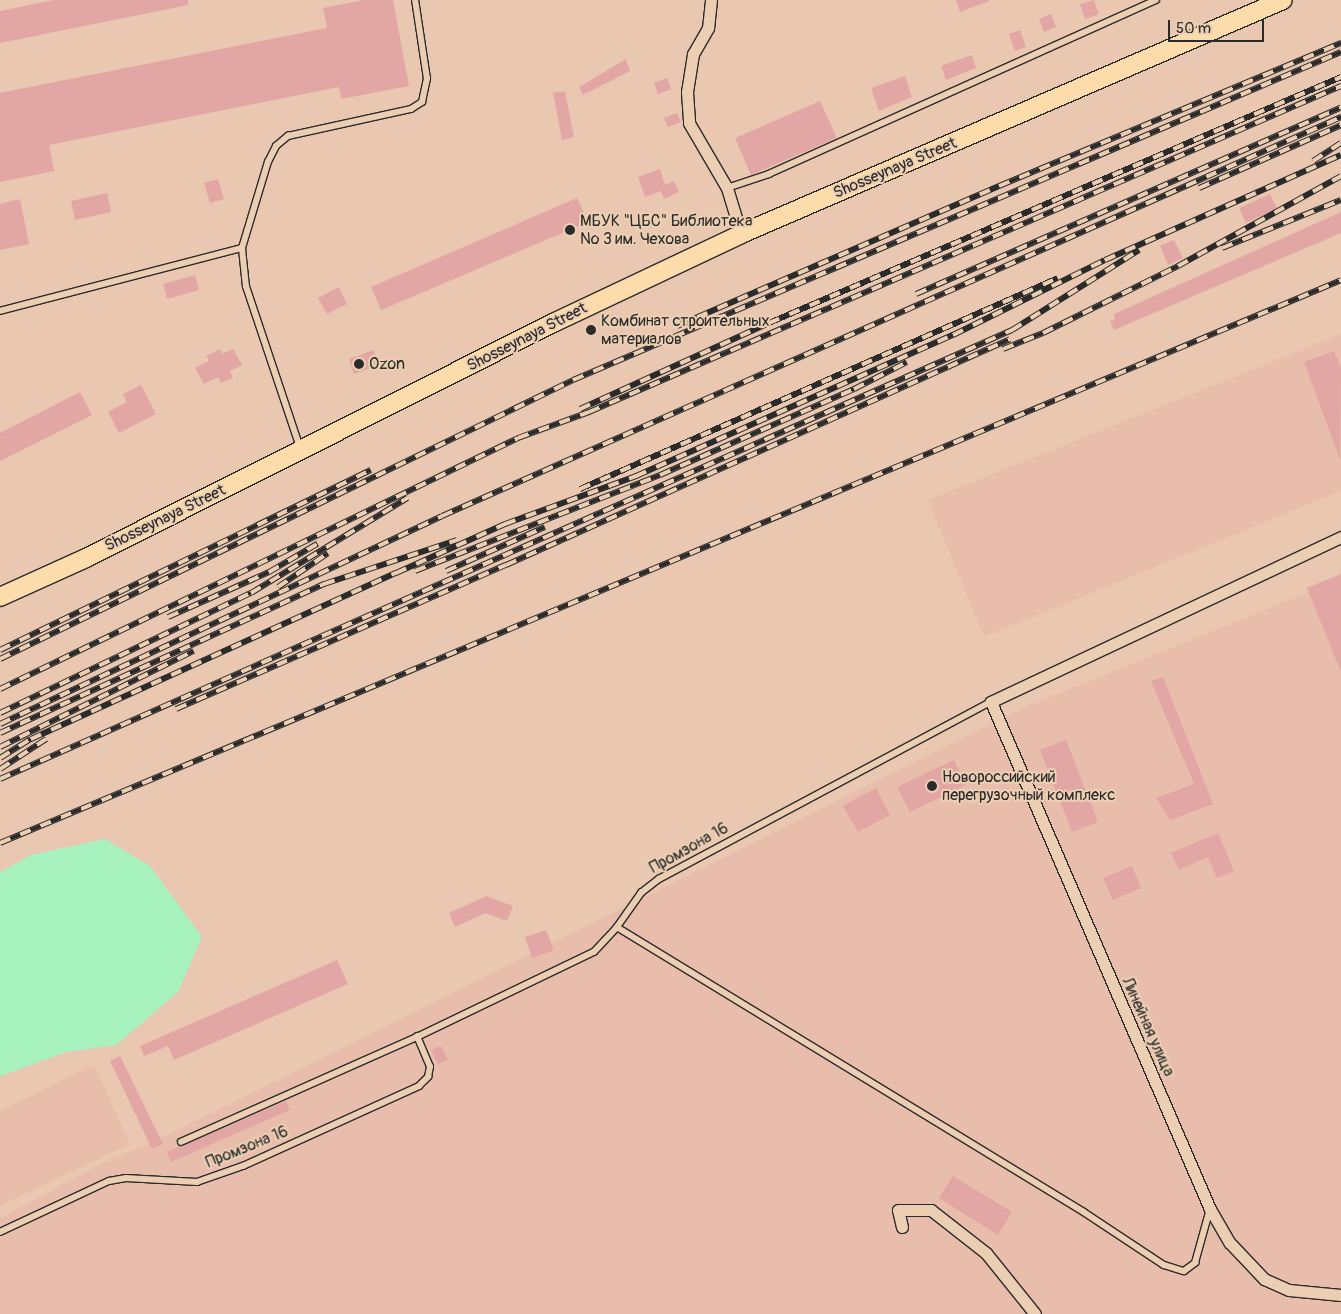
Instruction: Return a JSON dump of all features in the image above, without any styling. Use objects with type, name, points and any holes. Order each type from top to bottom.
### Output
[{"type":"main road","name":"Shosseynaya Street","points":[[0,597],[302,452],[553,323],[741,234],[1283,0]]},
{"type":"street","points":[[711,0],[708,28],[693,54],[687,92],[689,123],[727,188],[741,234]]},
{"type":"street","points":[[991,702],[1341,537]]},
{"type":"street","name":"Линейная улица","points":[[991,702],[1210,1208],[1230,1243],[1264,1279],[1289,1290],[1341,1295]]},
{"type":"street","points":[[902,1227],[898,1210],[932,1210],[986,1253],[1035,1314]]},
{"type":"lane","points":[[302,452],[246,287],[242,248],[268,162],[276,146],[288,136],[411,109],[422,102],[427,79],[415,0]]},
{"type":"lane","points":[[727,188],[769,174],[1156,0]]},
{"type":"lane","points":[[0,310],[242,248]]},
{"type":"lane","name":"Промзона 16","points":[[180,1142],[417,1037],[594,952],[617,927],[640,893],[658,879],[991,702]]},
{"type":"lane","points":[[617,927],[1076,1207],[1164,1265],[1184,1271],[1195,1263],[1210,1208]]},
{"type":"lane","name":"Промзона 16","points":[[0,1232],[109,1181],[126,1178],[197,1182],[243,1166],[419,1086],[428,1077],[430,1068],[417,1037]]},
{"type":"shaded area","points":[[1341,334],[1341,491],[984,637],[928,500]]},
{"type":"shaded area","points":[[1341,579],[1341,1314],[0,1314],[0,1218],[111,1159],[155,1141],[1032,704]]},
{"type":"shaded area","points":[[94,1065],[130,1144],[0,1206],[0,1111]]},
{"type":"green space","points":[[105,839],[150,866],[202,937],[178,992],[116,1045],[66,1052],[0,1076],[0,872],[31,855]]},
{"type":"building","points":[[54,0],[188,0],[188,5],[0,43],[0,11]]},
{"type":"building","points":[[364,0],[393,0],[409,86],[341,99],[339,87],[49,145],[54,171],[0,182],[0,93],[327,28],[323,8]]},
{"type":"building","points":[[956,0],[988,0],[989,1],[960,12]]},
{"type":"building","points":[[1094,0],[1099,14],[1085,19],[1080,4]]},
{"type":"building","points":[[1051,14],[1056,27],[1044,32],[1039,19]]},
{"type":"building","points":[[1020,30],[1026,47],[1015,51],[1009,34]]},
{"type":"building","points":[[972,55],[976,68],[946,80],[941,66]]},
{"type":"building","points":[[626,59],[630,71],[583,95],[579,87]]},
{"type":"building","points":[[905,76],[912,97],[879,111],[871,88]]},
{"type":"building","points":[[667,78],[671,89],[658,94],[654,83]]},
{"type":"building","points":[[565,91],[574,137],[562,140],[553,93]]},
{"type":"building","points":[[820,101],[837,138],[751,175],[735,138]]},
{"type":"building","points":[[677,113],[681,122],[668,127],[664,118]]},
{"type":"building","points":[[660,169],[665,185],[674,181],[679,192],[664,199],[661,191],[645,197],[638,177]]},
{"type":"building","points":[[218,179],[224,199],[210,203],[204,183]]},
{"type":"building","points":[[107,193],[111,212],[75,220],[71,201]]},
{"type":"building","points":[[1270,194],[1277,208],[1246,223],[1239,208]]},
{"type":"building","points":[[577,198],[588,222],[381,310],[371,287]]},
{"type":"building","points":[[20,199],[29,244],[0,250],[0,204]]},
{"type":"building","points":[[1341,212],[1341,233],[1114,330],[1110,321],[1115,319],[1114,314]]},
{"type":"building","points":[[1174,240],[1183,258],[1168,265],[1160,246]]},
{"type":"building","points":[[195,275],[199,290],[167,299],[163,284]]},
{"type":"building","points":[[339,287],[347,304],[327,314],[318,298]]},
{"type":"building","points":[[220,349],[222,354],[233,349],[242,365],[230,371],[233,378],[221,383],[218,377],[204,384],[195,368],[209,361],[206,356]]},
{"type":"building","points":[[373,350],[379,365],[354,374],[349,359]]},
{"type":"building","points":[[1334,351],[1341,369],[1340,460],[1304,362]]},
{"type":"building","points":[[141,385],[156,414],[119,433],[108,412],[127,402],[123,394]]},
{"type":"building","points":[[80,392],[92,415],[0,461],[0,433]]},
{"type":"building","points":[[1341,574],[1341,672],[1307,588]]},
{"type":"building","points":[[1163,677],[1213,804],[1170,820],[1156,798],[1194,784],[1151,681]]},
{"type":"building","points":[[1066,740],[1098,822],[1072,832],[1040,750]]},
{"type":"building","name":"Новороссийский перегрузочный комплекс","points":[[954,760],[966,785],[910,812],[897,787]]},
{"type":"building","points":[[876,788],[890,815],[858,832],[843,806]]},
{"type":"building","points":[[1218,833],[1234,871],[1217,878],[1208,857],[1179,870],[1171,853]]},
{"type":"building","points":[[1132,866],[1141,888],[1113,900],[1103,878]]},
{"type":"building","points":[[486,896],[513,906],[507,921],[485,913],[455,927],[449,913]]},
{"type":"building","points":[[546,930],[554,950],[532,958],[525,937]]},
{"type":"building","points":[[337,960],[348,984],[174,1060],[168,1046],[144,1056],[140,1046]]},
{"type":"building","points":[[441,1046],[448,1060],[438,1064],[431,1050]]},
{"type":"building","points":[[120,1056],[163,1144],[152,1149],[110,1061]]},
{"type":"building","points":[[286,1101],[290,1110],[171,1162],[167,1152]]},
{"type":"building","points":[[953,1176],[1012,1212],[998,1235],[939,1198]]},
{"type":"railway","points":[[677,326],[999,186],[1341,43]]},
{"type":"railway","points":[[0,659],[573,380],[1341,52]]},
{"type":"railway","points":[[580,409],[769,323],[1341,77]]},
{"type":"railway","points":[[0,689],[518,438],[589,412],[1341,86]]},
{"type":"railway","points":[[916,294],[1341,107]]},
{"type":"railway","points":[[0,724],[442,516],[1341,117]]},
{"type":"railway","points":[[1199,188],[1341,125]]},
{"type":"railway","points":[[1313,161],[1341,143]]},
{"type":"railway","points":[[0,758],[31,739],[396,573],[505,524],[636,476],[953,335],[1105,260],[1341,155]]},
{"type":"railway","points":[[1003,349],[1043,333],[1178,266],[1341,176]]},
{"type":"railway","points":[[1222,248],[1341,200]]},
{"type":"railway","points":[[0,779],[1012,330],[1139,250]]},
{"type":"railway","points":[[580,489],[1058,278]]},
{"type":"railway","points":[[0,843],[1341,280]]},
{"type":"railway","points":[[176,709],[506,565],[1010,339]]},
{"type":"railway","points":[[415,571],[660,475],[854,389],[907,362]]},
{"type":"railway","points":[[0,650],[371,470]]},
{"type":"railway","points":[[0,713],[251,593],[407,498]]},
{"type":"railway","points":[[446,571],[545,527]]},
{"type":"railway","points":[[0,733],[324,584],[457,540]]},
{"type":"railway","points":[[168,617],[269,572],[317,544]]},
{"type":"railway","points":[[278,587],[328,553]]},
{"type":"railway","points":[[0,747],[193,651]]},
{"type":"railway","points":[[0,769],[46,739]]},
{"type":"place","name":"МБУК \"ЦБС\" Библиотека № 3 им. Чехова","points":[[570,230]]},
{"type":"place","name":"Комбинат строительных материалов","points":[[591,330]]},
{"type":"place","name":"Ozon","points":[[359,364]]},
{"type":"place","name":"Новороссийский перегрузочный комплекс","points":[[932,786]]}]
